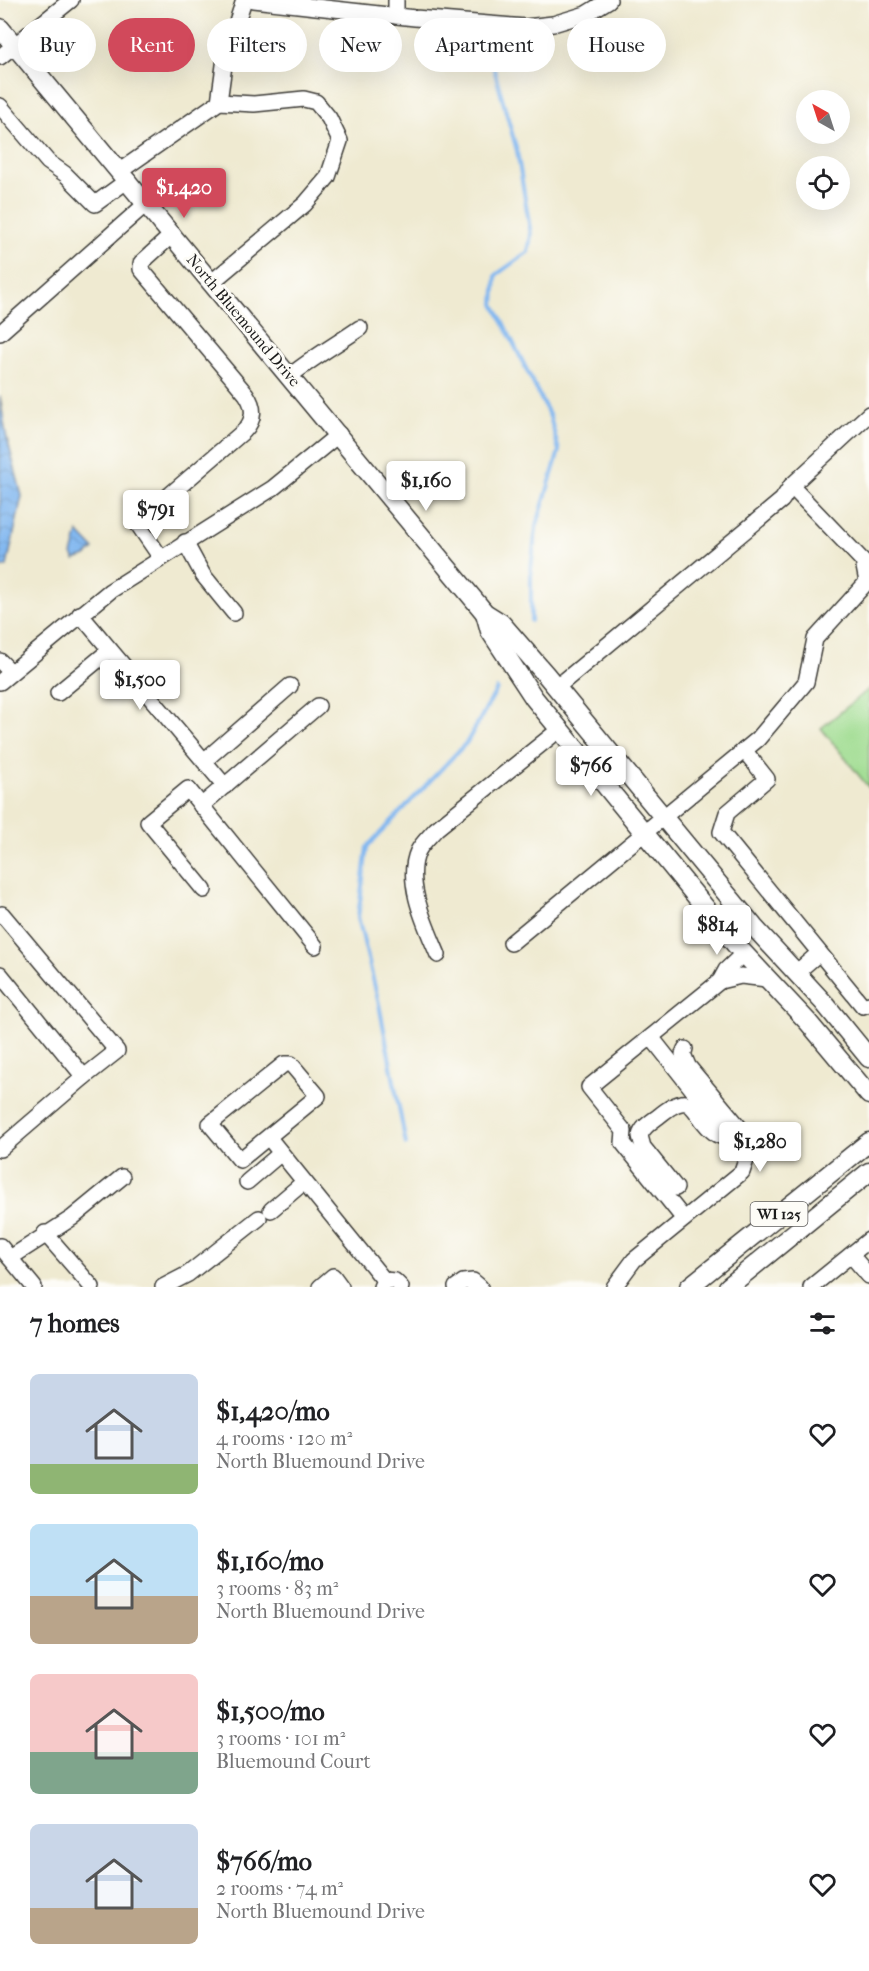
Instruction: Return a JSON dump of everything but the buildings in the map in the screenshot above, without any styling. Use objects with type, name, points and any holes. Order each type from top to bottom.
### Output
[{"type":"main road","name":"North Bluemound Drive","points":[[0,28],[339,434],[485,613],[501,623],[557,687],[662,816],[869,1058]]},
{"type":"main road","name":"North Bluemound Drive","points":[[485,613],[490,631],[534,698],[744,953],[808,1022],[869,1095]]},
{"type":"main road","points":[[744,953],[761,951],[795,987],[816,995]]},
{"type":"main road","name":"WI 125","points":[[689,1287],[869,1142]]},
{"type":"main road","name":"WI 125","points":[[728,1287],[869,1172]]},
{"type":"street","points":[[0,57],[13,44],[71,0]]},
{"type":"street","points":[[219,102],[225,58],[244,0]]},
{"type":"street","points":[[253,0],[323,4],[396,16],[526,27],[554,24],[586,14],[609,0]]},
{"type":"street","points":[[396,0],[396,16]]},
{"type":"street","points":[[0,106],[48,162],[65,174],[95,204],[124,176],[219,102],[254,104],[304,99],[316,102],[329,118],[340,141],[328,177],[305,204],[212,282]]},
{"type":"street","points":[[0,333],[147,203]]},
{"type":"street","points":[[161,558],[137,523],[244,431],[249,426],[253,411],[246,394],[141,269],[141,262],[173,234]]},
{"type":"street","points":[[290,376],[314,356],[328,351],[360,328]]},
{"type":"street","points":[[557,687],[765,515],[782,500],[791,486],[869,414]]},
{"type":"street","points":[[4,672],[110,591],[273,488],[339,434]]},
{"type":"street","points":[[511,943],[758,739],[806,682],[815,639],[867,582],[863,561],[791,486]]},
{"type":"street","points":[[185,542],[203,575],[234,613]]},
{"type":"street","points":[[80,614],[225,786]]},
{"type":"street","points":[[58,693],[110,650]]},
{"type":"street","points":[[204,762],[290,686]]},
{"type":"street","points":[[201,806],[318,706]]},
{"type":"street","points":[[438,955],[422,914],[413,875],[419,849],[436,829],[560,729]]},
{"type":"street","points":[[744,750],[767,779],[727,813],[722,832],[863,1006],[869,1004]]},
{"type":"street","points":[[204,890],[148,822],[188,789],[315,946]]},
{"type":"street","points":[[0,916],[2,914],[117,1051],[0,1149]]},
{"type":"street","points":[[684,1219],[623,1143],[624,1131],[589,1087],[720,981],[726,970],[744,953]]},
{"type":"street","points":[[796,973],[819,953]]},
{"type":"street","points":[[0,974],[84,1077]]},
{"type":"street","points":[[720,981],[741,976],[767,979]]},
{"type":"street","points":[[615,1286],[634,1260],[744,1169],[745,1155],[651,1037]]},
{"type":"street","points":[[686,1049],[683,1054],[688,1066],[755,1146]]},
{"type":"street","points":[[284,1064],[291,1064],[318,1096],[269,1138],[240,1160],[210,1124],[284,1064]]},
{"type":"street","points":[[676,1188],[643,1148],[640,1136],[644,1128],[673,1105],[684,1102],[691,1105],[716,1134],[734,1140]]},
{"type":"street","points":[[269,1138],[382,1284],[395,1281],[401,1287]]},
{"type":"street","points":[[247,1182],[281,1153]]},
{"type":"street","points":[[10,1258],[45,1233],[69,1220],[122,1177]]},
{"type":"street","points":[[163,1287],[188,1274],[304,1182]]},
{"type":"street","points":[[45,1233],[92,1287]]},
{"type":"street","points":[[811,1287],[869,1240]]},
{"type":"street","points":[[0,1246],[34,1287]]},
{"type":"street","points":[[851,1255],[869,1276]]},
{"type":"street","points":[[320,1287],[333,1276],[341,1287]]},
{"type":"street","points":[[456,1287],[463,1282],[473,1281],[480,1287]]},
{"type":"green space","points":[[869,689],[869,788],[821,728]]},
{"type":"water","points":[[0,396],[6,434],[22,496],[7,566],[0,568]]},
{"type":"water","points":[[78,532],[94,549],[86,556],[75,560],[72,555]]},
{"type":"waterway","points":[[495,72],[517,151],[531,235],[528,252],[496,275],[494,304],[550,417],[559,451],[536,528],[531,569],[531,621]]},
{"type":"waterway","points":[[406,1144],[379,1004],[358,917],[367,847],[467,742],[497,689]]}]
